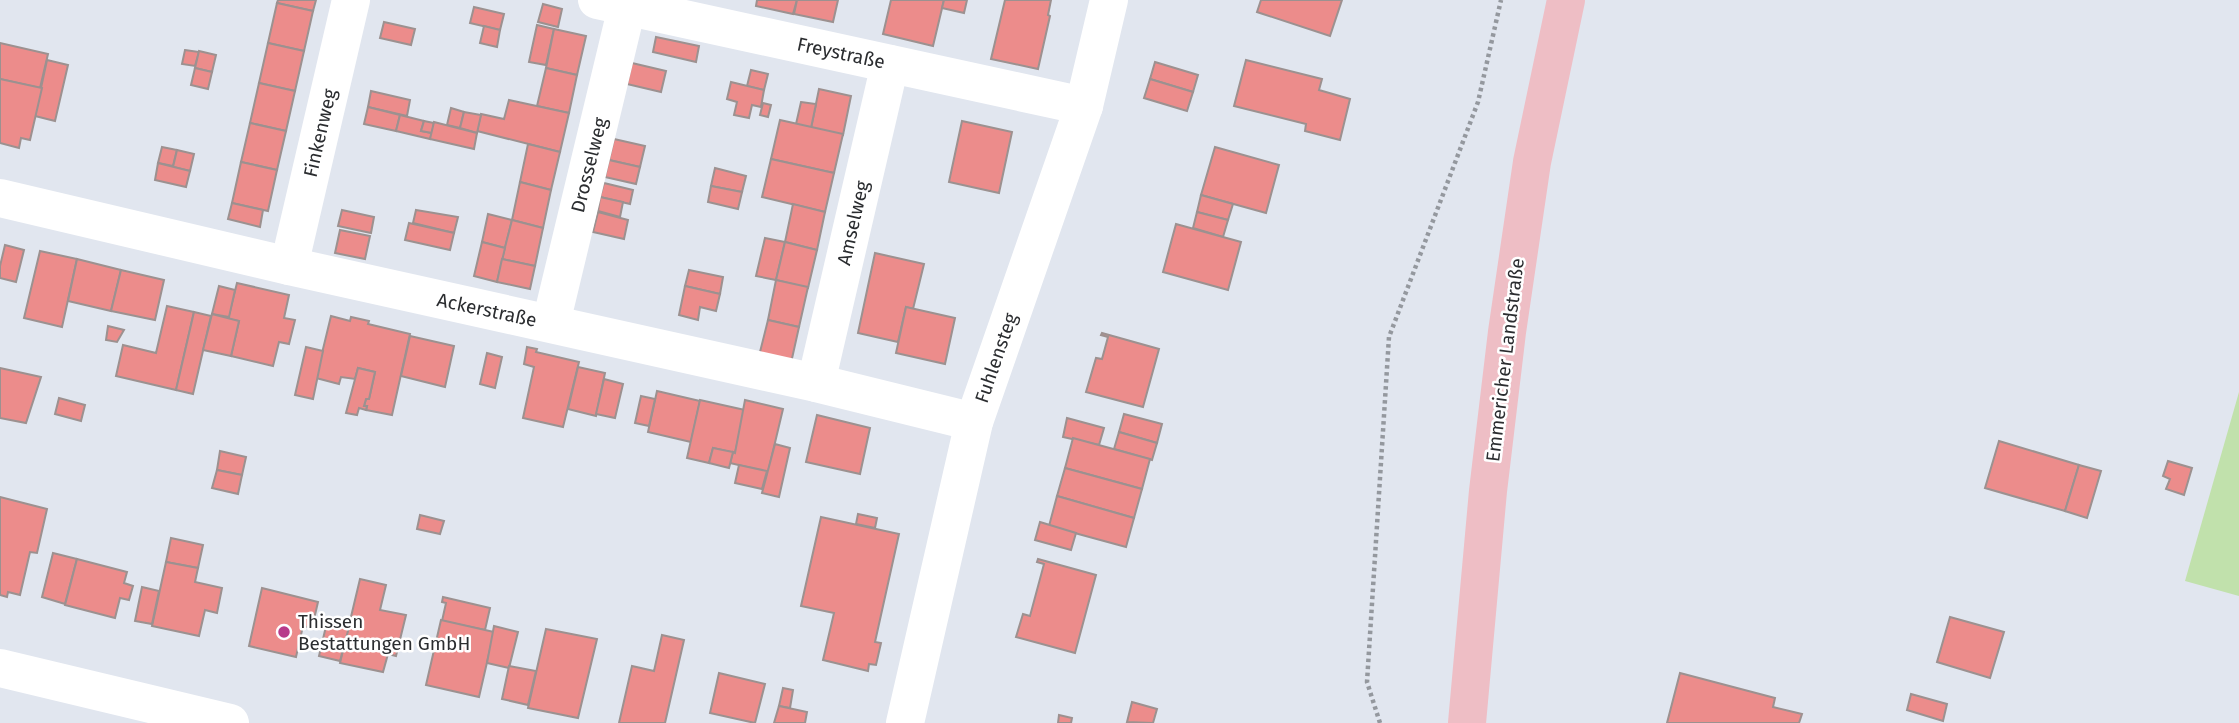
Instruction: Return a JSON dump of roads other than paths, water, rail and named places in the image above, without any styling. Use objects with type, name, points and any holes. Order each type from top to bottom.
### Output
[{"type":"main road","name":"Emmericher Landstraße","points":[[1467,723],[1488,491],[1507,332],[1532,162],[1566,0]]},
{"type":"street","name":"Finkenweg","points":[[289,266],[351,0]]},
{"type":"street","name":"Fuhlensteg","points":[[905,723],[974,422],[1084,106],[1109,0]]},
{"type":"street","name":"Freystraße","points":[[612,4],[1084,106]]},
{"type":"street","name":"Drosselweg","points":[[551,323],[612,4]]},
{"type":"street","name":"Amselweg","points":[[816,383],[890,64]]},
{"type":"street","name":"Ackerstraße","points":[[0,198],[289,266],[816,383],[974,422]]},
{"type":"street","points":[[0,668],[230,723]]},
{"type":"place","name":"Thissen Bestattungen GmbH","points":[[284,632]]}]
